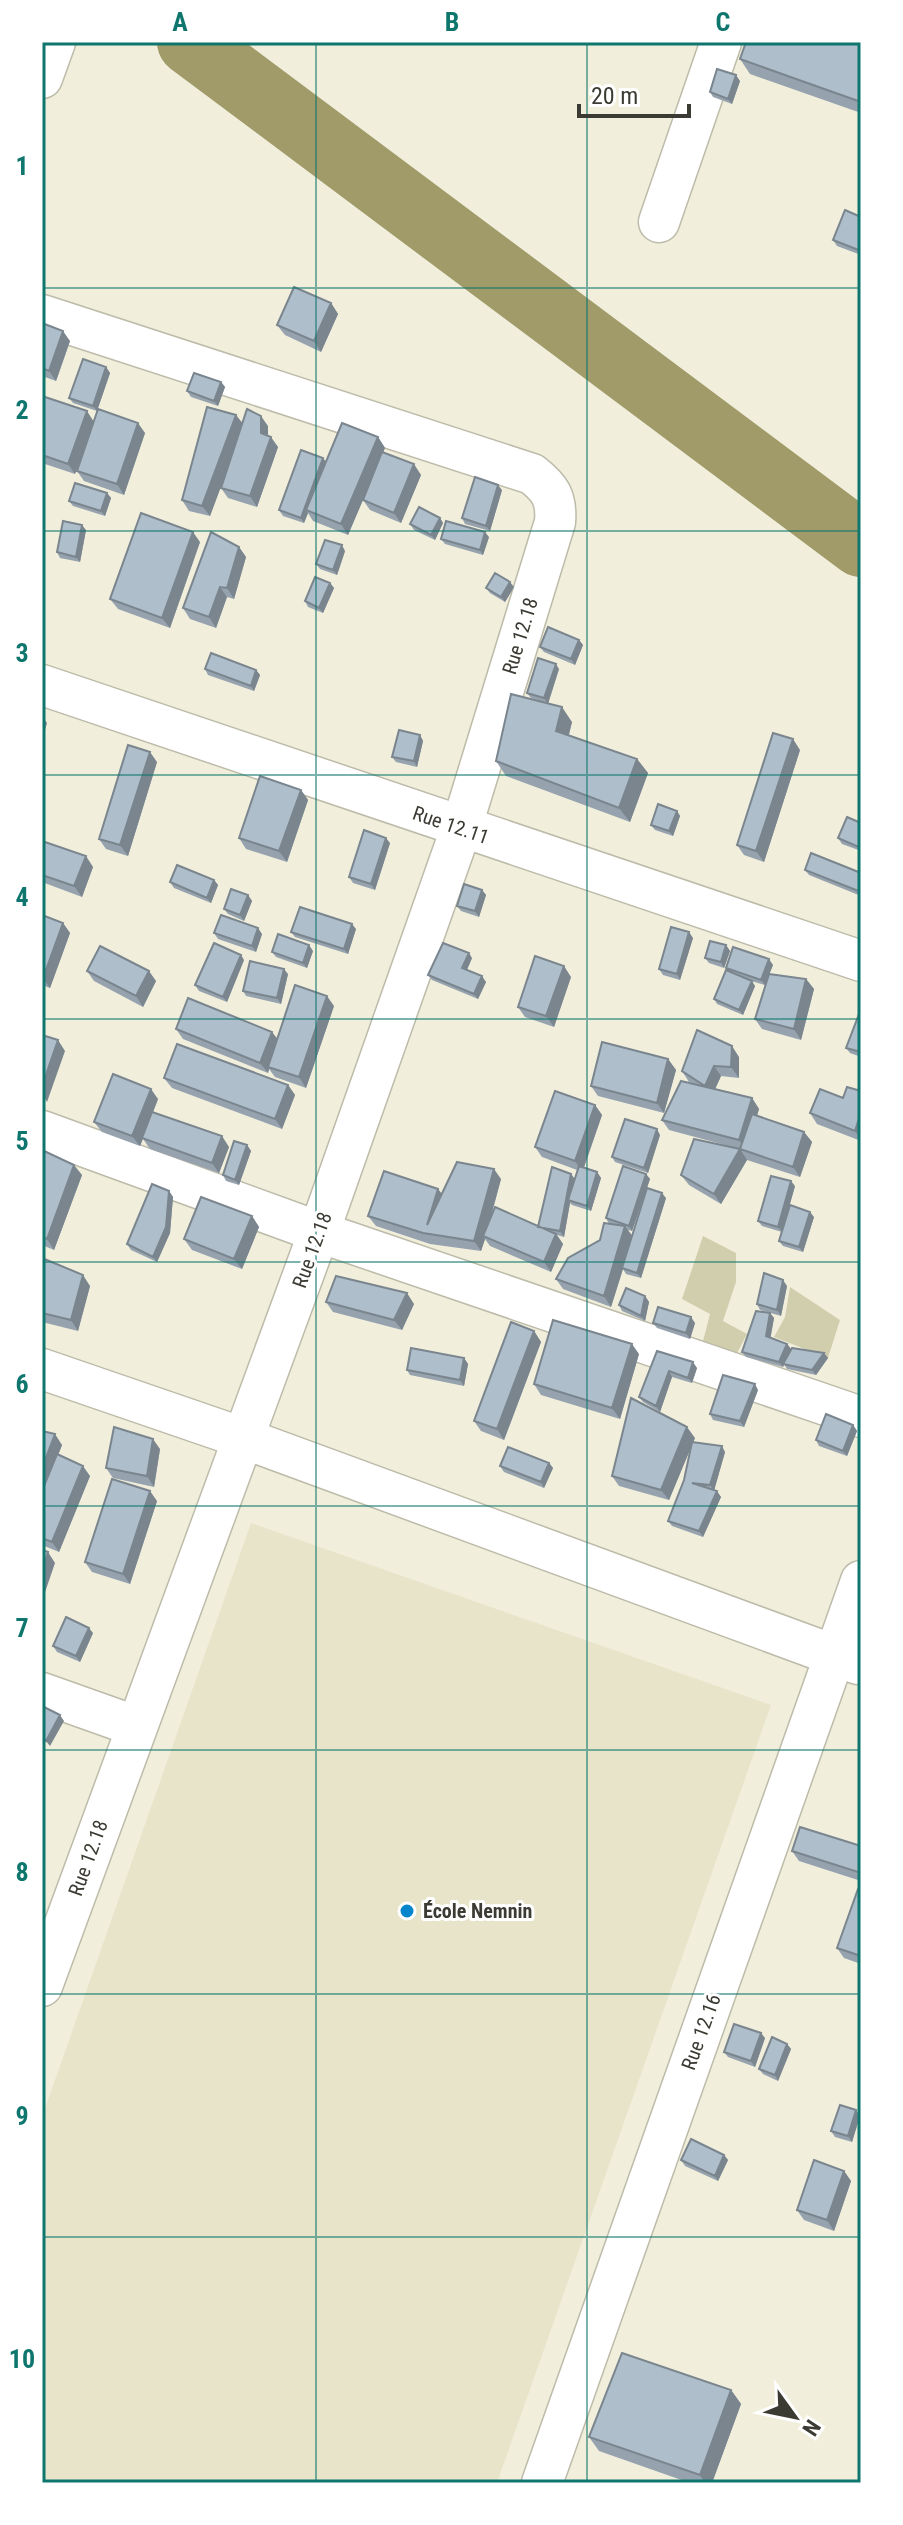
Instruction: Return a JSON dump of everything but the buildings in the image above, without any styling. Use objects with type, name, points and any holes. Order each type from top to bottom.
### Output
[{"type":"street","points":[[659,222],[721,42]]},
{"type":"street","name":"Rue 12.18","points":[[42,315],[532,474],[545,484],[556,506],[555,522],[461,829],[319,1232],[42,1986]]},
{"type":"street","name":"Rue 12.11","points":[[42,685],[461,829],[861,961]]},
{"type":"street","points":[[42,1131],[319,1232],[861,1417]]},
{"type":"street","points":[[42,1369],[243,1438],[848,1660]]},
{"type":"street","name":"Rue 12.16","points":[[542,2483],[848,1660],[861,1581]]},
{"type":"street","points":[[42,1693],[135,1726]]},
{"type":"shaded area","points":[[703,1236],[736,1253],[736,1282],[723,1321],[747,1334],[734,1359],[703,1341],[710,1314],[682,1299]]},
{"type":"shaded area","points":[[790,1287],[840,1320],[828,1358],[774,1337],[785,1317]]},
{"type":"shaded area","name":"École Nemnin","points":[[251,1523],[771,1705],[497,2483],[42,2483],[42,2117]]},
{"type":"waterway","points":[[190,42],[861,544]]},
{"type":"place","name":"École Nemnin","points":[[407,1911]]}]
